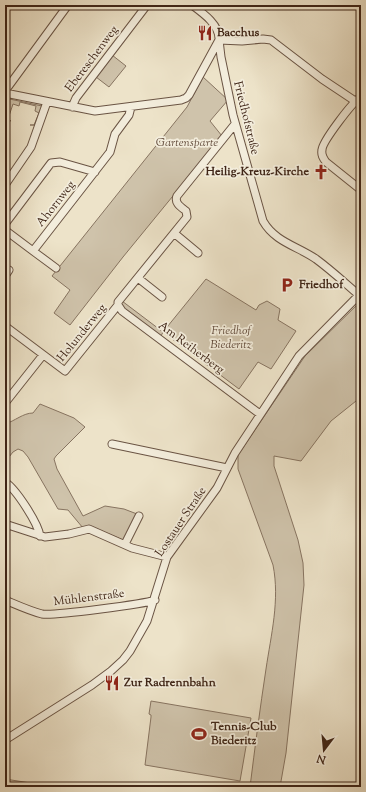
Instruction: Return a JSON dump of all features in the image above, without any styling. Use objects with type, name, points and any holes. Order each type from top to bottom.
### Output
[{"type":"street","points":[[68,5],[5,92],[95,111],[186,98],[219,40],[271,40],[322,79],[358,99],[322,147],[322,157],[326,162],[361,190]]},
{"type":"street","name":"Ebereschenweg","points":[[72,107],[76,98],[147,5]]},
{"type":"street","name":"Friedhofstraße","points":[[192,5],[210,21],[219,33],[221,57],[235,124],[261,216],[268,229],[285,242],[304,251],[316,259],[360,294]]},
{"type":"street","points":[[5,185],[31,147],[47,102]]},
{"type":"street","name":"Ahornweg","points":[[33,251],[112,149],[115,134],[129,115],[131,107]]},
{"type":"street","points":[[118,306],[118,302],[187,215],[186,211],[176,203],[176,197],[235,124]]},
{"type":"street","name":"Ahornweg","points":[[5,224],[51,163],[60,162],[95,172]]},
{"type":"street","points":[[5,230],[56,268]]},
{"type":"street","points":[[174,233],[198,252]]},
{"type":"street","points":[[138,278],[162,297]]},
{"type":"street","name":"Lostauer Straße","points":[[5,740],[92,685],[118,665],[130,651],[144,628],[155,600],[167,557],[217,488],[235,452],[302,353],[360,294]]},
{"type":"street","name":"Holunderweg","points":[[5,326],[65,371],[118,306]]},
{"type":"street","name":"Am Reiherberg","points":[[118,306],[122,311],[260,414]]},
{"type":"street","name":"Holunderweg","points":[[5,403],[43,355]]},
{"type":"street","points":[[112,444],[227,468]]},
{"type":"street","points":[[5,482],[17,493],[37,527],[40,536]]},
{"type":"street","points":[[125,544],[139,516]]},
{"type":"street","points":[[5,524],[40,536],[49,537],[89,529],[136,549],[167,557]]},
{"type":"street","name":"Mühlenstraße","points":[[5,600],[44,614],[109,608],[155,600]]},
{"type":"green space","points":[[112,55],[126,66],[109,87],[96,77]]},
{"type":"green space","name":"Gartensparte","points":[[203,77],[228,100],[210,121],[222,136],[123,257],[70,325],[54,313],[70,290],[52,276],[187,107]]},
{"type":"green space","points":[[5,98],[42,106],[36,125],[34,125],[39,113],[35,111],[36,106],[20,102],[19,106],[13,104],[8,119],[11,121],[5,119]]},
{"type":"green space","name":"Friedhof Biederitz","points":[[206,279],[256,310],[259,305],[267,301],[280,309],[278,320],[296,331],[271,369],[258,362],[239,389],[163,332]]},
{"type":"green space","points":[[122,301],[163,332],[161,336],[121,306]]},
{"type":"green space","points":[[361,301],[361,397],[331,421],[301,461],[274,456],[274,466],[298,540],[303,563],[304,585],[286,753],[280,787],[250,787],[274,617],[276,591],[273,565],[238,469],[238,455],[305,356]]},
{"type":"green space","points":[[40,404],[74,418],[85,427],[54,459],[57,469],[83,516],[105,506],[124,509],[137,514],[123,540],[97,529],[83,528],[68,510],[58,509],[23,451],[18,449],[13,452],[5,462],[5,424],[26,414],[33,413]]},
{"type":"green space","name":"Tennis-Club Biederitz","points":[[151,701],[251,718],[240,781],[145,765],[151,717],[149,714]]},
{"type":"green space","points":[[5,779],[56,787],[5,787]]},
{"type":"place","name":"Bacchus","points":[[205,33]]},
{"type":"place","name":"Heilig-Kreuz-Kirche","points":[[321,172]]},
{"type":"place","name":"Friedhof","points":[[287,285]]},
{"type":"place","name":"Zur Radrennbahn","points":[[112,683]]},
{"type":"place","name":"Tennis-Club Biederitz","points":[[199,734]]}]
